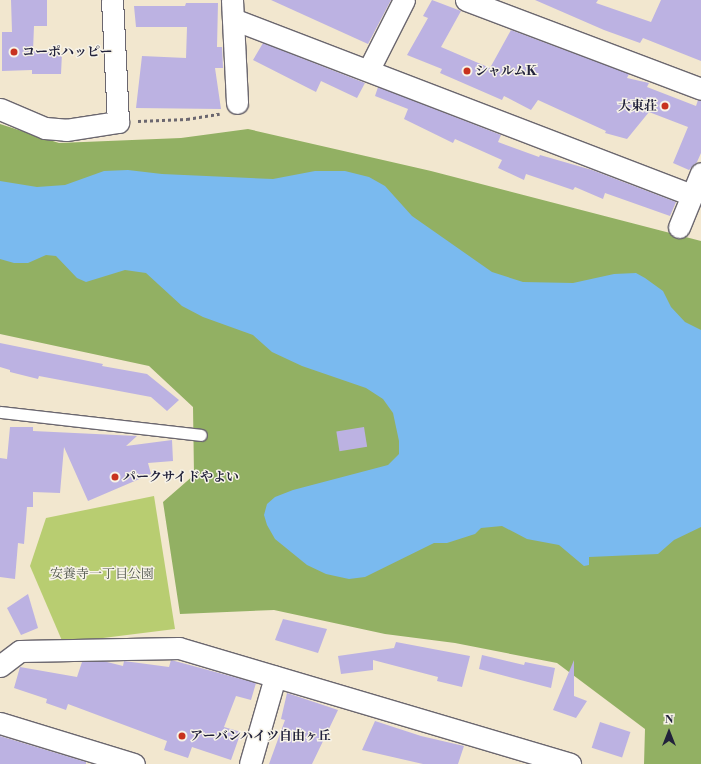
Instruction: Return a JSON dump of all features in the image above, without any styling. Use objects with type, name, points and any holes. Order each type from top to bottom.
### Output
[{"type":"street","points":[[0,109],[45,128],[66,130],[118,122],[112,0]]},
{"type":"street","points":[[369,69],[404,0]]},
{"type":"street","points":[[466,0],[701,89]]},
{"type":"street","points":[[237,103],[233,10],[369,69],[692,195]]},
{"type":"street","points":[[680,227],[701,173]]},
{"type":"street","points":[[0,666],[20,651],[179,648],[570,764]]},
{"type":"street","points":[[250,764],[275,677]]},
{"type":"street","points":[[0,723],[134,764]]},
{"type":"lane","points":[[0,412],[201,435]]},
{"type":"path","points":[[118,122],[181,119],[227,113],[237,103]]},
{"type":"green space","points":[[0,124],[59,143],[181,138],[248,129],[431,171],[701,241],[701,764],[644,764],[645,729],[557,663],[455,643],[385,634],[274,610],[180,614],[163,502],[194,475],[193,407],[149,366],[0,334]]},
{"type":"green space","name":"安養寺一丁目公園","points":[[154,496],[175,629],[63,643],[30,566],[46,518]]},
{"type":"water","points":[[128,170],[162,174],[273,179],[315,171],[345,171],[369,177],[385,186],[412,216],[492,272],[523,282],[573,283],[614,274],[636,273],[645,278],[663,291],[671,307],[685,322],[701,330],[701,527],[674,540],[658,554],[589,557],[589,565],[584,566],[559,545],[527,539],[502,526],[481,528],[475,534],[447,543],[434,543],[365,577],[349,579],[326,574],[307,565],[275,539],[267,525],[264,515],[267,504],[275,497],[293,490],[388,465],[399,454],[399,441],[393,413],[383,399],[366,388],[302,366],[272,352],[253,335],[203,317],[182,306],[146,273],[125,270],[86,282],[77,278],[56,256],[46,255],[28,263],[14,263],[0,259],[0,181],[37,187],[65,185],[104,171]]},
{"type":"building","points":[[11,0],[47,0],[47,26],[34,26],[33,51],[62,53],[61,74],[32,74],[32,70],[2,71],[2,32],[12,32]]},
{"type":"building","points":[[271,0],[391,0],[368,44]]},
{"type":"building","points":[[432,0],[461,11],[441,47],[490,68],[511,30],[629,74],[627,78],[649,83],[647,87],[696,106],[698,100],[701,101],[701,153],[697,162],[689,170],[673,163],[688,127],[649,112],[627,139],[605,133],[606,131],[538,100],[531,110],[504,96],[502,100],[440,73],[442,69],[407,55],[428,18],[423,16]]},
{"type":"building","points":[[535,0],[598,0],[596,3],[651,22],[661,0],[701,0],[701,61],[643,38],[640,43],[604,30]]},
{"type":"building","points":[[186,3],[218,3],[217,47],[222,47],[223,68],[215,68],[221,109],[136,108],[142,56],[186,58],[187,27],[136,27],[134,6],[185,6]]},
{"type":"building","points":[[263,43],[365,83],[357,98],[321,81],[316,92],[253,60]]},
{"type":"building","points":[[378,87],[501,135],[498,142],[539,157],[540,155],[592,170],[676,202],[670,216],[605,193],[603,199],[575,187],[573,190],[526,174],[524,180],[498,168],[502,160],[455,139],[453,143],[404,119],[408,109],[375,96]]},
{"type":"building","points":[[0,343],[103,364],[102,366],[147,374],[179,400],[167,411],[151,397],[39,376],[38,379],[10,372],[10,370],[0,367]]},
{"type":"building","points":[[10,427],[33,427],[33,431],[137,436],[126,446],[172,440],[173,461],[148,463],[151,474],[88,501],[64,447],[60,493],[33,492],[33,507],[27,507],[24,544],[18,543],[15,579],[0,577],[0,458],[7,459]]},
{"type":"building","points":[[364,427],[367,447],[339,451],[336,431]]},
{"type":"building","points":[[28,594],[38,628],[21,635],[7,608]]},
{"type":"building","points":[[283,619],[327,629],[318,653],[275,640]]},
{"type":"building","points":[[396,642],[470,656],[462,687],[437,681],[438,677],[373,660],[373,670],[341,674],[338,656],[394,648]]},
{"type":"building","points":[[482,655],[524,665],[525,662],[555,668],[551,688],[479,669]]},
{"type":"building","points":[[171,660],[256,683],[251,700],[236,696],[224,727],[241,732],[231,760],[192,747],[188,758],[164,750],[167,741],[68,704],[66,710],[46,703],[47,699],[14,688],[20,667],[77,677],[82,662],[103,661],[123,666],[124,661],[169,667]]},
{"type":"building","points":[[574,660],[574,696],[587,701],[576,718],[553,710]]},
{"type":"building","points":[[287,693],[338,710],[312,764],[269,764],[285,720],[281,719]]},
{"type":"building","points":[[375,721],[421,736],[464,746],[458,764],[423,764],[362,750]]},
{"type":"building","points":[[600,722],[630,732],[622,758],[592,748]]},
{"type":"building","points":[[0,736],[86,762],[86,764],[0,764]]},
{"type":"place","name":"コーポハッピー","points":[[14,52]]},
{"type":"place","name":"シャルムK","points":[[467,71]]},
{"type":"place","name":"大東荘","points":[[665,106]]},
{"type":"place","name":"パークサイドやよい","points":[[115,477]]},
{"type":"place","name":"アーバンハイツ自由ヶ丘","points":[[182,736]]}]
